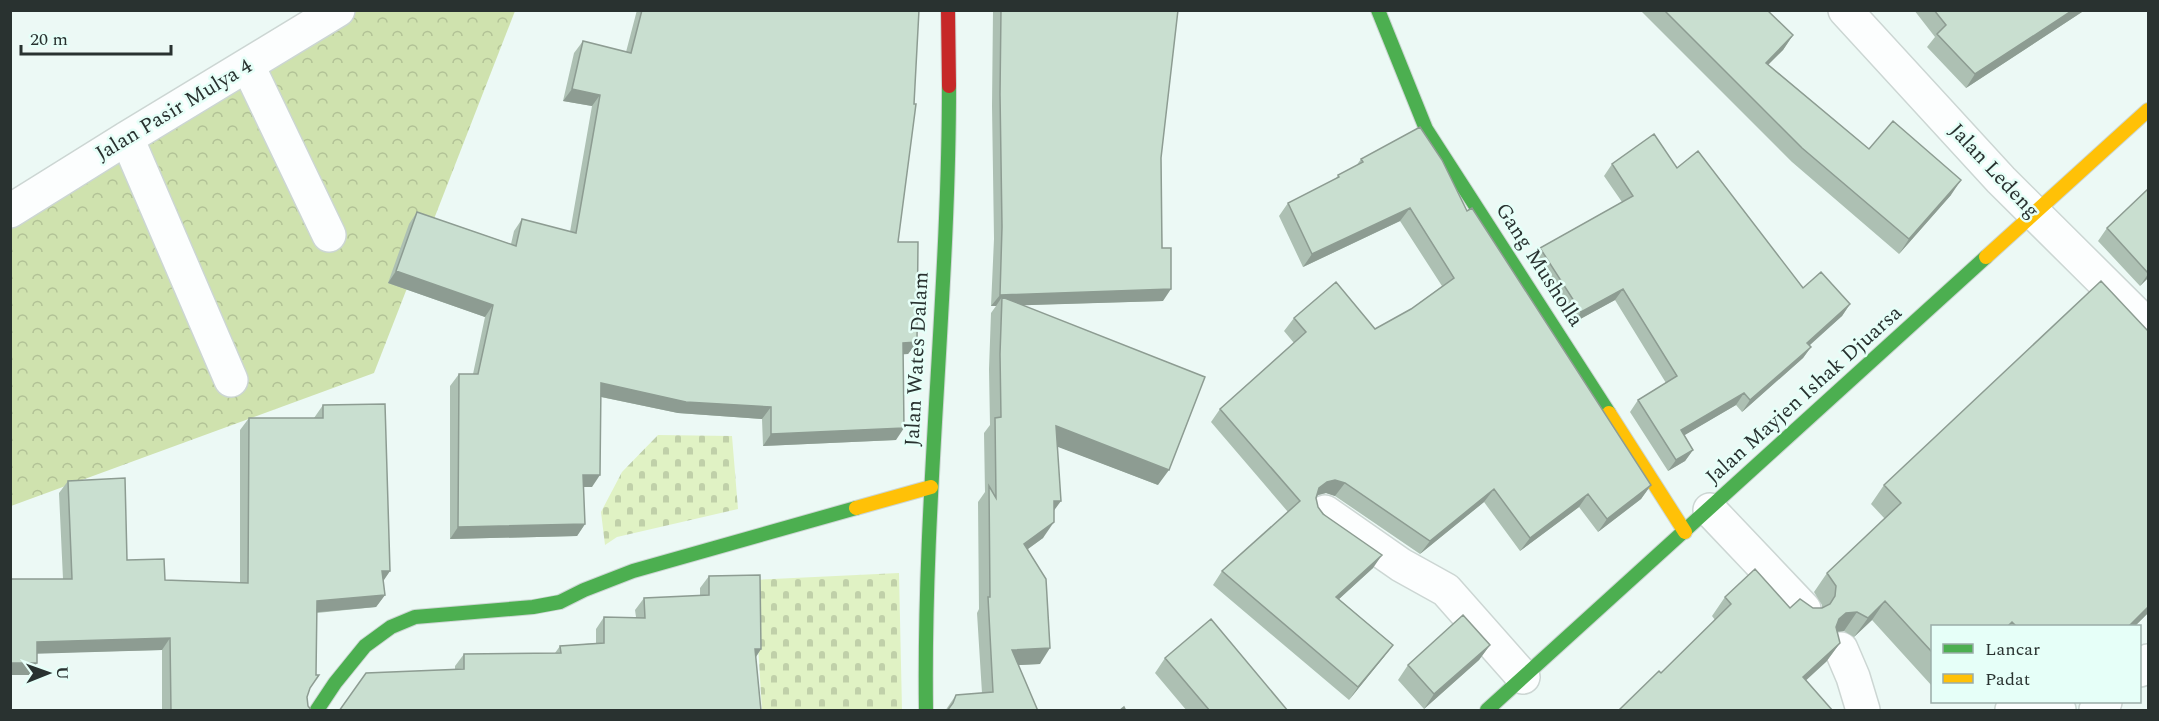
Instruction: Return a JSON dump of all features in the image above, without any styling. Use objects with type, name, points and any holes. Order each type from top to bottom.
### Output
[{"type":"street","name":"Jalan Pasir Mulya 4","points":[[10,211],[338,10]]},
{"type":"street","name":"Jalan Wates Dalam","points":[[926,711],[924,634],[950,122],[948,10]]},
{"type":"street","name":"Gang Musholla","points":[[1378,10],[1426,129],[1684,532]]},
{"type":"street","name":"Jalan Ledeng","points":[[1845,10],[2034,214],[2148,326]]},
{"type":"street","points":[[248,66],[328,235]]},
{"type":"street","name":"Jalan Mayjen Ishak Djuarsa","points":[[1487,711],[2148,110]]},
{"type":"street","points":[[127,138],[231,380]]},
{"type":"street","points":[[317,711],[335,683],[365,646],[391,627],[415,617],[533,607],[560,602],[633,571],[931,487]]},
{"type":"street","points":[[1710,510],[1804,609]]},
{"type":"street","points":[[1325,512],[1401,566],[1446,590],[1523,676]]},
{"type":"street","points":[[1841,649],[1853,677],[1863,711]]},
{"type":"street","points":[[2045,703],[2059,711]]},
{"type":"green space","points":[[324,11],[515,11],[374,373],[11,506],[11,209]]},
{"type":"green space","points":[[658,435],[732,436],[738,509],[617,537],[605,545],[601,512],[622,472]]},
{"type":"green space","points":[[899,573],[902,710],[762,710],[754,580]]},
{"type":"building","points":[[642,10],[919,10],[914,104],[916,104],[898,242],[918,242],[917,342],[903,343],[904,428],[771,434],[771,407],[686,402],[601,383],[600,475],[583,475],[585,524],[458,527],[459,374],[478,374],[493,305],[396,271],[417,212],[516,246],[522,219],[576,233],[600,95],[572,89],[583,41],[631,53]]},
{"type":"building","points":[[1001,10],[1178,10],[1161,158],[1162,248],[1171,248],[1171,289],[1000,295]]},
{"type":"building","points":[[1664,10],[1767,10],[1793,35],[1766,63],[1869,149],[1893,121],[1961,180],[1909,239],[1802,148]]},
{"type":"building","points":[[1934,10],[2073,10],[1975,74],[1937,34],[1946,25]]},
{"type":"building","points":[[1420,127],[1442,160],[1467,211],[1472,208],[1651,485],[1607,519],[1588,494],[1530,538],[1494,489],[1430,541],[1345,483],[1335,480],[1327,482],[1319,488],[1316,498],[1323,514],[1382,555],[1336,597],[1393,645],[1358,687],[1222,571],[1300,501],[1220,409],[1306,332],[1294,318],[1336,282],[1375,329],[1411,309],[1454,278],[1410,208],[1312,254],[1288,203],[1339,177],[1338,175],[1363,162],[1361,159]]},
{"type":"building","points":[[1654,134],[1677,168],[1698,151],[1803,288],[1821,272],[1850,304],[1807,343],[1811,347],[1750,400],[1744,393],[1681,430],[1693,450],[1676,460],[1638,400],[1677,376],[1623,289],[1581,312],[1540,248],[1633,196],[1612,164]]},
{"type":"building","points":[[2148,189],[2148,273],[2107,228]]},
{"type":"building","points":[[2101,281],[2148,331],[2148,607],[2130,625],[2015,625],[2012,622],[2009,625],[1931,625],[1931,651],[1885,601],[1868,618],[1857,612],[1846,613],[1839,619],[1836,627],[1840,643],[1803,677],[1833,711],[1618,711],[1659,671],[1661,673],[1731,604],[1725,597],[1755,569],[1790,608],[1800,599],[1813,608],[1822,608],[1830,604],[1835,596],[1836,586],[1827,573],[1901,503],[1884,485]]},
{"type":"building","points":[[1002,297],[1205,377],[1169,470],[1056,426],[1061,501],[1054,501],[1054,522],[1024,544],[1046,579],[1050,648],[1012,650],[1038,711],[947,711],[956,695],[993,692],[988,597],[990,597],[989,486],[996,498],[995,418],[1001,417]]},
{"type":"building","points":[[385,404],[390,571],[382,571],[385,595],[317,601],[316,675],[319,675],[307,697],[308,706],[312,711],[171,711],[170,638],[37,642],[37,663],[10,663],[10,579],[72,579],[68,481],[125,478],[127,560],[164,559],[165,580],[248,583],[249,418],[323,418],[323,405]]},
{"type":"building","points":[[760,575],[761,649],[755,649],[761,711],[339,711],[366,673],[464,669],[464,654],[561,653],[560,646],[604,643],[604,617],[645,618],[644,598],[709,595],[709,576]]},
{"type":"building","points":[[1463,615],[1490,645],[1434,694],[1408,665]]},
{"type":"building","points":[[1211,619],[1288,711],[1210,711],[1165,658]]},
{"type":"traffic: fast","points":[[1378,10],[1426,129],[1609,413]]},
{"type":"traffic: fast","points":[[926,710],[928,554],[945,242],[949,86]]},
{"type":"traffic: fast","points":[[1487,710],[1986,257]]},
{"type":"traffic: fast","points":[[317,710],[365,646],[391,627],[415,617],[533,607],[560,602],[633,571],[856,508]]},
{"type":"traffic: slow","points":[[1986,257],[2148,110]]},
{"type":"traffic: slow","points":[[1609,413],[1685,532]]},
{"type":"traffic: slow","points":[[856,508],[931,487]]},
{"type":"traffic: jam","points":[[948,10],[949,86]]}]
